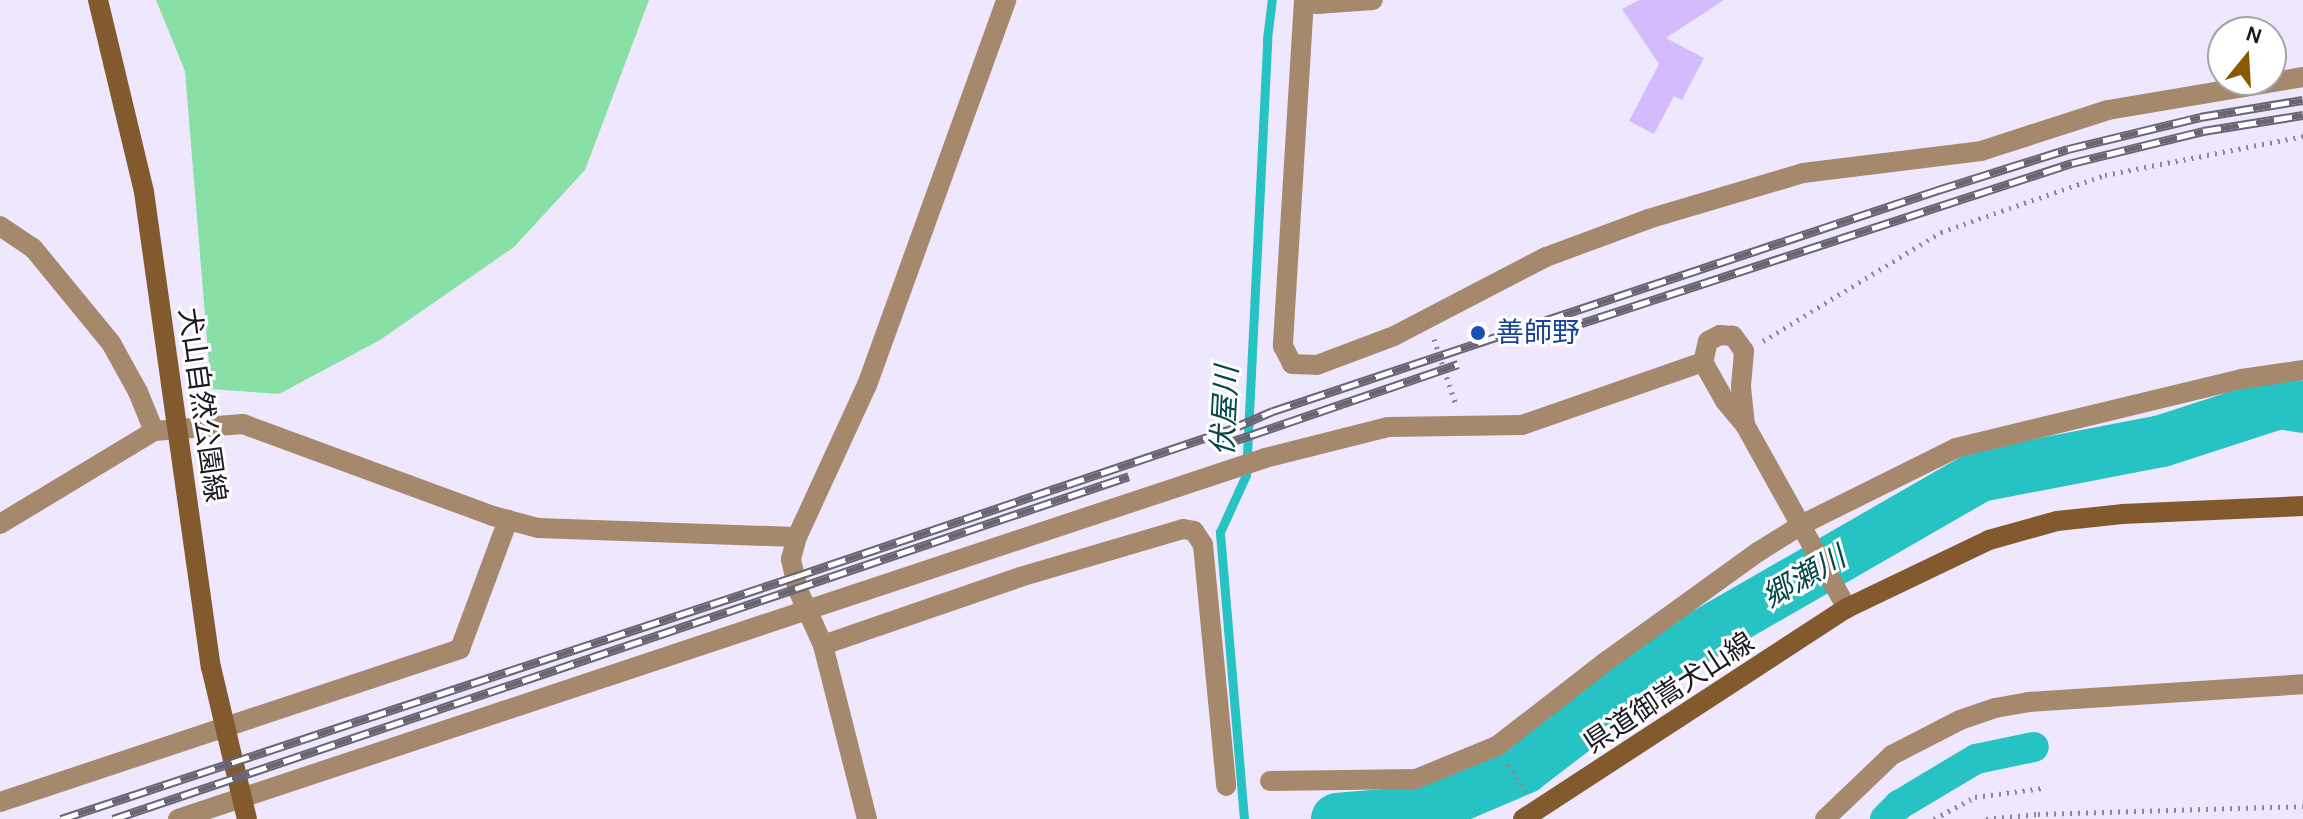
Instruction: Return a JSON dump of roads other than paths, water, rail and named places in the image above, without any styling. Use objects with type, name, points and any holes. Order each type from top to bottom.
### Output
[{"type":"main road","name":"犬山自然公園線","points":[[98,0],[144,192],[211,667],[247,819]]},
{"type":"main road","name":"県道御嵩犬山線","points":[[1523,819],[1847,608],[1989,540],[2057,521],[2122,514],[2303,506]]},
{"type":"street","points":[[867,819],[823,645],[794,577],[791,559],[797,537],[867,385],[1006,0]]},
{"type":"street","points":[[1373,0],[1317,4],[1304,0],[1283,346],[1292,364],[1317,365],[1394,336],[1546,257],[1648,219],[1803,173],[1981,151],[2108,110],[2303,77]]},
{"type":"street","points":[[0,226],[33,248],[111,343],[138,392],[154,431]]},
{"type":"street","points":[[1745,425],[1741,386],[1744,351],[1733,336],[1720,335],[1708,341],[1703,362],[1725,401],[1745,425],[1803,524],[1847,608]]},
{"type":"street","points":[[178,819],[810,612],[1265,458],[1388,427],[1522,425],[1703,362]]},
{"type":"street","points":[[1270,781],[1416,779],[1497,746],[1608,660],[1803,524],[1956,448],[2242,379],[2303,370]]},
{"type":"street","points":[[0,524],[154,431],[243,424],[508,520],[538,528],[797,537]]},
{"type":"street","points":[[0,802],[460,649],[508,520]]},
{"type":"street","points":[[823,645],[1020,577],[1183,529],[1194,531],[1203,545],[1226,786]]},
{"type":"street","points":[[1825,819],[1892,755],[1960,720],[1995,708],[2028,702],[2303,684]]},
{"type":"waterway","name":"伏屋川","points":[[1244,819],[1220,532],[1246,475],[1267,39],[1272,0]]},
{"type":"waterway","name":"郷瀬川","points":[[1337,819],[1421,812],[1524,768],[1677,650],[1980,476],[2162,441],[2279,403],[2303,407]]},
{"type":"waterway","points":[[1885,819],[1899,805],[1976,759],[2034,747]]},
{"type":"railway","points":[[61,819],[794,577],[1229,430],[1273,411],[1938,190],[2068,149],[2200,117],[2303,100]]},
{"type":"railway","points":[[1530,340],[2072,163],[2203,131],[2303,115]]},
{"type":"railway","points":[[1216,447],[1458,364]]},
{"type":"railway","points":[[113,819],[1129,476]]},
{"type":"place","name":"善師野","points":[[1478,333]]}]
